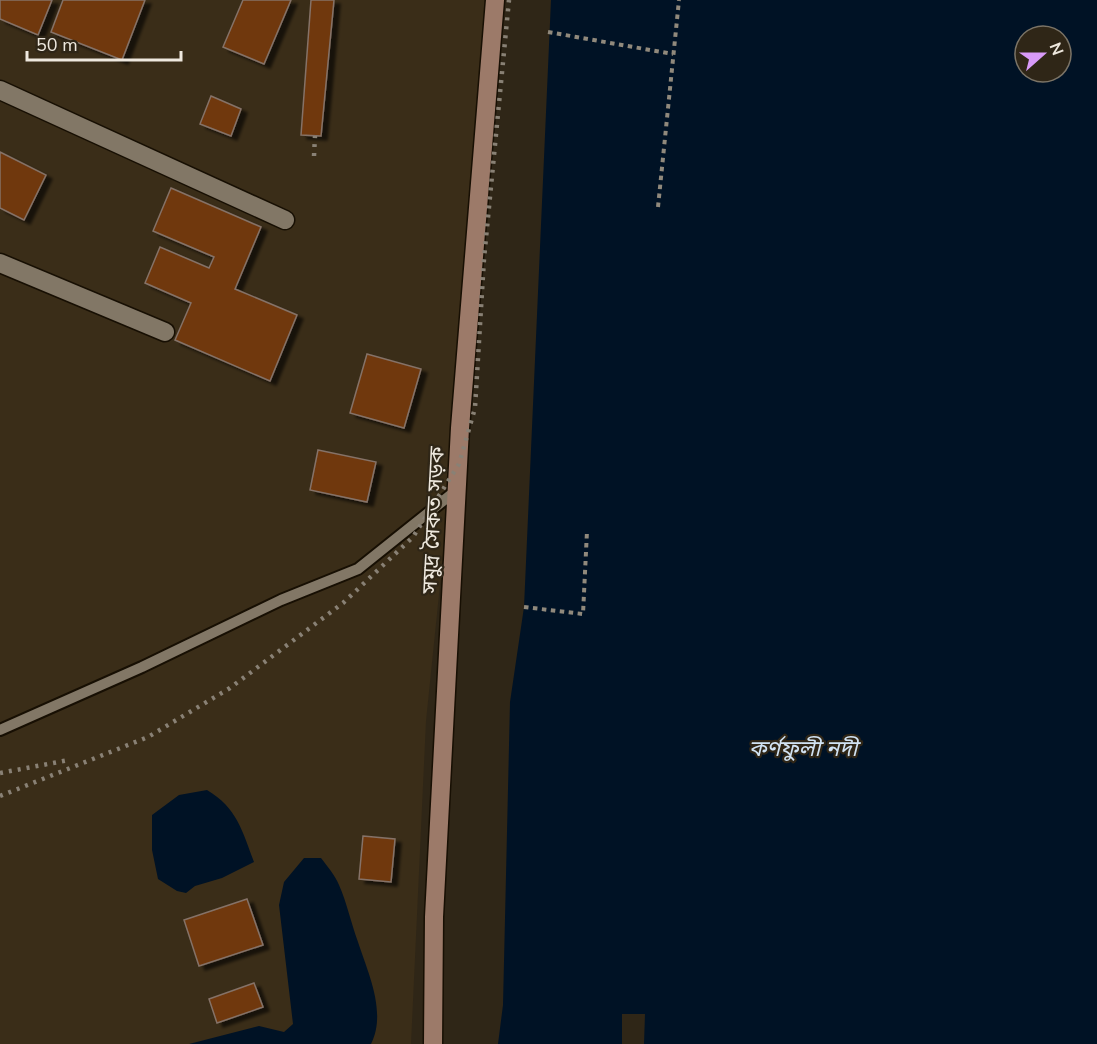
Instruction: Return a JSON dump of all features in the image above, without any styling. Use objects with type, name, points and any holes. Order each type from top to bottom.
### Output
[{"type":"main road","name":"সমুদ্র সৈকত সড়ক","points":[[433,1044],[434,917],[460,428],[495,0]]},
{"type":"street","points":[[0,90],[285,220]]},
{"type":"street","points":[[0,263],[165,332]]},
{"type":"lane","points":[[0,730],[142,667],[281,600],[358,569],[458,489]]},
{"type":"path","points":[[658,207],[680,0]]},
{"type":"path","points":[[548,32],[673,54]]},
{"type":"path","points":[[524,607],[584,614],[587,531]]},
{"type":"shaded area","points":[[0,0],[500,0],[426,721],[411,1044],[0,1044]]},
{"type":"water","name":"কর্ণফুলী নদী","points":[[551,0],[1097,0],[1097,1044],[498,1044],[503,1005],[510,702],[524,607]]},
{"type":"water","points":[[207,790],[232,812],[242,830],[254,862],[222,878],[195,886],[186,893],[177,891],[158,879],[152,850],[152,815],[179,795]]},
{"type":"water","points":[[304,858],[321,858],[339,885],[371,979],[377,1006],[375,1032],[371,1044],[189,1044],[259,1026],[284,1032],[293,1024],[279,905],[284,882]]},
{"type":"pier","points":[[622,1014],[645,1014],[644,1044],[622,1044]]},
{"type":"building","points":[[0,0],[52,0],[38,35],[0,19]]},
{"type":"building","points":[[63,0],[145,0],[122,60],[51,32]]},
{"type":"building","points":[[243,0],[291,0],[264,64],[223,47]]},
{"type":"building","points":[[311,0],[334,0],[321,136],[301,135]]},
{"type":"building","points":[[211,96],[241,109],[231,136],[200,124]]},
{"type":"building","points":[[0,152],[46,175],[24,220],[0,208]]},
{"type":"building","points":[[171,188],[261,227],[235,289],[297,315],[270,381],[175,340],[191,303],[145,283],[160,247],[209,268],[214,257],[153,231]]},
{"type":"building","points":[[367,354],[421,369],[404,428],[350,413]]},
{"type":"building","points":[[318,450],[376,462],[367,502],[310,490]]},
{"type":"building","points":[[363,836],[395,839],[391,882],[359,879]]},
{"type":"building","points":[[247,899],[263,945],[199,966],[184,920]]},
{"type":"building","points":[[254,983],[263,1007],[217,1023],[209,999]]},
{"type":"railway","points":[[0,796],[148,737],[230,688],[343,603],[413,537],[459,464],[475,408],[484,259],[509,0]]},
{"type":"railway","points":[[314,156],[315,136]]},
{"type":"railway","points":[[0,773],[69,760]]}]
